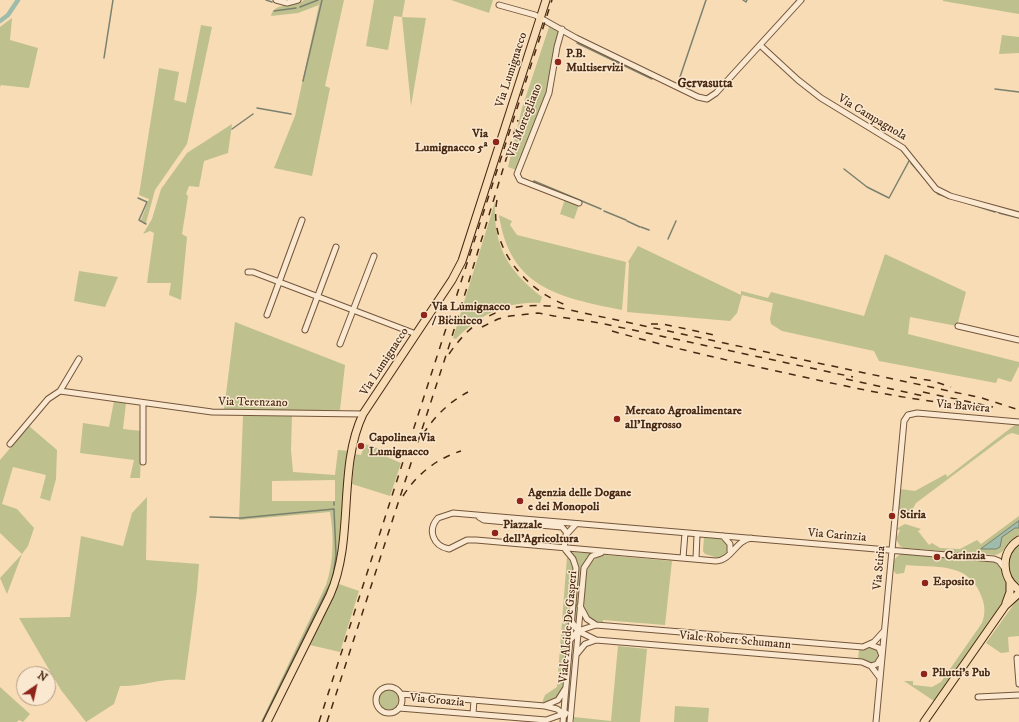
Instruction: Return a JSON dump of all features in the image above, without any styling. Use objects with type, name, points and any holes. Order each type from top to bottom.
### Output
[{"type":"main road","name":"Via Lumignacco","points":[[267,722],[338,576],[353,447],[357,429],[363,414],[452,280],[462,261],[546,0]]},
{"type":"main road","points":[[1005,606],[1010,592],[1010,582],[1005,569],[1008,552],[1019,540]]},
{"type":"main road","points":[[1010,582],[1019,590]]},
{"type":"main road","points":[[924,722],[1005,606],[1019,593]]},
{"type":"street","points":[[276,0],[287,3],[298,0]]},
{"type":"street","points":[[499,5],[540,18],[576,38],[705,99],[716,93],[801,0]]},
{"type":"street","name":"Via Mortegliano","points":[[562,30],[548,93],[516,174],[520,180],[579,203]]},
{"type":"street","name":"Via Campagnola","points":[[760,45],[798,80],[826,102],[906,150],[928,181],[940,192],[1019,215]]},
{"type":"street","points":[[267,315],[302,220]]},
{"type":"street","points":[[305,330],[336,246]]},
{"type":"street","points":[[340,344],[374,256]]},
{"type":"street","points":[[248,272],[253,272],[416,334]]},
{"type":"street","points":[[958,326],[1019,340]]},
{"type":"street","points":[[10,444],[48,399],[60,391],[79,359]]},
{"type":"street","name":"Via Terenzano","points":[[60,391],[212,412],[363,414]]},
{"type":"street","points":[[143,403],[143,462]]},
{"type":"street","name":"Via Baviera","points":[[907,416],[919,413],[1019,422]]},
{"type":"street","name":"Via Stiria","points":[[876,722],[902,430],[907,416]]},
{"type":"street","points":[[453,513],[751,538],[739,543],[728,556],[721,561],[470,540],[449,549],[440,546],[432,534],[433,525],[441,516],[453,513]]},
{"type":"street","points":[[477,516],[484,520],[562,527],[567,533]]},
{"type":"street","points":[[564,548],[567,533],[576,524]]},
{"type":"street","points":[[683,558],[685,533]]},
{"type":"street","points":[[696,559],[697,534]]},
{"type":"street","points":[[723,536],[731,546],[728,556]]},
{"type":"street","name":"Via Carinzia","points":[[751,538],[994,559]]},
{"type":"street","name":"Viale Alcide De Gasperi","points":[[563,722],[576,568],[573,559],[564,548]]},
{"type":"street","name":"Viale Alcide De Gasperi","points":[[570,722],[580,605],[586,563],[597,554],[610,552]]},
{"type":"street","points":[[994,559],[1008,552]]},
{"type":"street","points":[[994,559],[999,561],[1005,569]]},
{"type":"street","points":[[580,605],[587,619],[596,625]]},
{"type":"street","name":"Viale Robert Schumann","points":[[572,622],[578,631],[596,640],[858,662],[871,666]]},
{"type":"street","name":"Viale Robert Schumann","points":[[578,631],[596,625],[858,647],[870,645]]},
{"type":"street","points":[[880,679],[871,666],[879,662],[882,656],[879,648],[870,645],[885,630]]},
{"type":"street","points":[[571,639],[578,631]]},
{"type":"street","points":[[576,656],[585,644],[596,640]]},
{"type":"street","points":[[1017,658],[1019,684]]},
{"type":"street","points":[[545,706],[558,700],[566,686]]},
{"type":"street","name":"Via Croazia","points":[[387,687],[395,688],[401,694],[402,702],[399,708],[392,712],[384,711],[378,706],[376,698],[380,691],[387,687]]},
{"type":"street","name":"Via Croazia","points":[[401,694],[545,706],[552,707],[564,714]]},
{"type":"street","points":[[978,697],[1019,695]]},
{"type":"street","name":"Via Croazia","points":[[473,714],[474,700]]},
{"type":"street","name":"Via Croazia","points":[[399,708],[547,721],[564,714],[571,708]]},
{"type":"street","points":[[564,714],[570,722]]},
{"type":"green space","points":[[304,0],[344,0],[325,86],[330,88],[312,176],[274,168],[295,116],[319,5],[298,13],[271,16],[276,8],[300,3]]},
{"type":"green space","points":[[374,0],[405,0],[402,17],[394,16],[388,50],[366,46]]},
{"type":"green space","points":[[451,0],[493,0],[489,13]]},
{"type":"green space","points":[[1019,0],[1019,14],[943,1]]},
{"type":"green space","points":[[402,17],[426,18],[411,106]]},
{"type":"green space","points":[[12,18],[10,40],[38,48],[29,88],[1,85],[0,87],[0,27]]},
{"type":"green space","points":[[550,24],[557,29],[559,33],[548,88],[516,170],[508,167],[522,108]]},
{"type":"green space","points":[[201,25],[212,27],[187,144],[155,190],[146,223],[141,220],[149,199],[139,195],[159,68],[179,72],[174,100],[186,103]]},
{"type":"green space","points":[[1002,35],[1019,37],[1019,53],[999,54]]},
{"type":"green space","points":[[232,124],[228,153],[204,161],[199,187],[189,186],[186,194],[188,196],[182,234],[187,237],[181,300],[169,295],[171,283],[147,283],[154,233],[150,231],[143,234],[152,219],[161,189],[187,153]]},
{"type":"green space","points":[[565,199],[579,205],[574,219],[560,214]]},
{"type":"green space","points":[[495,202],[497,232],[500,245],[505,256],[520,277],[542,297],[540,303],[516,304],[494,311],[474,323],[456,339],[453,338]]},
{"type":"green space","points":[[499,215],[512,221],[510,225],[517,235],[626,262],[622,310],[577,300],[558,293],[541,285],[526,274],[514,259],[505,240]]},
{"type":"green space","points":[[638,246],[741,295],[741,291],[768,298],[771,292],[864,316],[885,254],[966,292],[957,326],[910,317],[908,334],[1019,362],[1019,366],[1011,382],[998,378],[996,383],[879,361],[874,351],[782,331],[771,324],[770,319],[773,303],[742,295],[737,313],[730,321],[627,312],[628,262]]},
{"type":"green space","points":[[79,271],[118,277],[105,307],[74,301]]},
{"type":"green space","points":[[235,322],[345,365],[340,410],[224,410]]},
{"type":"green space","points":[[114,401],[126,403],[123,429],[142,431],[140,478],[130,478],[134,460],[80,453],[83,423],[109,427]]},
{"type":"green space","points":[[243,416],[292,416],[291,450],[293,472],[335,475],[338,450],[350,451],[337,566],[333,581],[264,722],[261,722],[329,576],[333,539],[330,512],[239,520]],"holes":[[[335,480],[335,501],[272,501],[272,481]]]},
{"type":"green space","points":[[1016,424],[1019,425],[1019,435],[1012,433],[1007,435],[916,503],[909,516],[904,516],[898,513],[900,489],[915,491],[946,474],[947,477]]},
{"type":"green space","points":[[29,426],[57,450],[56,479],[50,501],[40,498],[46,475],[13,467],[2,504],[17,509],[34,528],[28,546],[22,554],[0,533],[0,460]]},
{"type":"green space","points":[[365,444],[383,450],[387,457],[401,463],[390,496],[352,484],[355,454],[361,455]]},
{"type":"green space","points":[[147,497],[146,560],[199,564],[185,680],[177,679],[120,686],[114,704],[86,722],[56,681],[56,666],[47,666],[19,618],[70,617],[81,536],[123,546],[132,513]]},
{"type":"green space","points":[[1019,516],[1019,535],[1002,552],[995,555],[904,548],[900,546],[896,539],[900,530],[896,529],[905,524],[921,529],[918,531],[929,545],[932,543],[940,548],[960,549],[977,540],[981,544]]},
{"type":"green space","points":[[704,537],[721,538],[727,543],[727,551],[725,554],[718,558],[705,554],[703,551]]},
{"type":"green space","points":[[1019,543],[1019,586],[1011,576],[1008,564],[1011,553]]},
{"type":"green space","points":[[569,552],[592,553],[584,562],[581,570],[576,625],[574,620],[578,569]]},
{"type":"green space","points":[[22,554],[7,594],[0,578]]},
{"type":"green space","points":[[901,554],[994,562],[999,566],[1008,584],[1006,597],[934,701],[904,681],[913,681],[913,685],[932,687],[941,682],[982,623],[984,604],[974,583],[959,571],[949,568],[906,565],[904,573],[896,574],[893,568],[893,563],[894,560]]},
{"type":"green space","points":[[605,555],[672,561],[665,625],[603,620],[603,624],[596,622],[587,615],[584,600],[587,571],[594,559]]},
{"type":"green space","points":[[567,557],[574,572],[564,685],[557,698],[542,703],[545,695],[557,687]]},
{"type":"green space","points":[[339,584],[359,591],[340,652],[310,645]]},
{"type":"green space","points":[[1019,597],[1019,636],[1008,637],[1009,652],[1001,653],[986,643]]},
{"type":"green space","points":[[618,646],[647,649],[640,722],[574,722],[574,717],[611,721]]},
{"type":"green space","points":[[871,648],[876,649],[879,656],[876,662],[871,663],[858,660],[859,650]]},
{"type":"green space","points":[[0,687],[16,701],[16,706],[21,706],[30,714],[23,722],[19,720],[17,722],[0,722]]},
{"type":"green space","points":[[389,690],[396,693],[399,700],[396,707],[389,710],[382,707],[379,700],[382,693]]},
{"type":"green space","points":[[675,706],[709,708],[708,722],[674,722]]},
{"type":"shaded area","points":[[1019,521],[1019,528],[1015,528],[1002,537],[1000,547],[996,549],[981,549]]},
{"type":"waterway","points":[[0,21],[8,15],[18,0]]},
{"type":"waterway","points":[[104,58],[113,0]]},
{"type":"waterway","points":[[266,0],[272,2]]},
{"type":"waterway","points":[[300,7],[318,0]]},
{"type":"waterway","points":[[303,81],[322,0]]},
{"type":"waterway","points":[[679,80],[706,0]]},
{"type":"waterway","points":[[743,0],[746,2],[747,0]]},
{"type":"waterway","points":[[274,11],[296,8]]},
{"type":"waterway","points":[[577,43],[652,79]]},
{"type":"waterway","points":[[995,89],[1019,92]]},
{"type":"waterway","points":[[257,108],[291,114]]},
{"type":"waterway","points":[[232,129],[253,114]]},
{"type":"waterway","points":[[844,169],[867,187],[889,198],[909,161]]},
{"type":"waterway","points":[[911,163],[938,194],[995,212]]},
{"type":"waterway","points":[[533,182],[534,181],[601,209]]},
{"type":"waterway","points":[[138,198],[147,202],[139,220],[146,224]]},
{"type":"waterway","points":[[604,211],[626,220]]},
{"type":"waterway","points":[[999,213],[1019,218]]},
{"type":"waterway","points":[[627,221],[640,227]]},
{"type":"waterway","points":[[668,239],[676,221]]},
{"type":"waterway","points":[[641,227],[649,230]]},
{"type":"waterway","points":[[210,517],[241,518],[334,509],[336,555],[333,576]]},
{"type":"waterway","points":[[262,722],[330,584]]},
{"type":"railway","points":[[319,722],[552,0]]},
{"type":"railway","points":[[327,722],[450,343],[518,120]]},
{"type":"railway","points":[[497,200],[496,217],[498,234],[504,249],[513,264],[537,289],[566,305]]},
{"type":"railway","points":[[449,354],[470,330],[492,314],[519,307],[551,306],[982,398],[1019,410]]},
{"type":"railway","points":[[482,327],[498,319],[538,313],[600,323],[853,377]]},
{"type":"railway","points":[[651,324],[663,324],[714,335]]},
{"type":"railway","points":[[612,331],[707,356],[842,385],[898,396],[956,404]]},
{"type":"railway","points":[[910,377],[933,381],[951,387]]},
{"type":"railway","points":[[846,379],[928,397]]},
{"type":"railway","points":[[423,434],[432,421],[443,410],[468,392]]},
{"type":"railway","points":[[923,392],[993,407]]},
{"type":"railway","points":[[403,496],[414,481],[428,468],[443,458],[461,451]]},
{"type":"place","name":"P.B. Multiservizi","points":[[558,62]]},
{"type":"place","name":"Via Lumignacco 5ª","points":[[496,142]]},
{"type":"place","name":"Via Lumignacco / Bicinicco","points":[[424,315]]},
{"type":"place","name":"Mercato Agroalimentare all’Ingrosso","points":[[617,419]]},
{"type":"place","name":"Capolinea Via Lumignacco","points":[[361,446]]},
{"type":"place","name":"Agenzia delle Dogane e dei Monopoli","points":[[520,501]]},
{"type":"place","name":"Stiria","points":[[892,516]]},
{"type":"place","name":"Piazzale dell'Agricoltura","points":[[495,533]]},
{"type":"place","name":"Carinzia","points":[[937,557]]},
{"type":"place","name":"Esposito","points":[[925,583]]},
{"type":"place","name":"Pilutti's Pub","points":[[924,674]]},
{"type":"district","name":"Gervasutta","points":[[705,84]]}]
